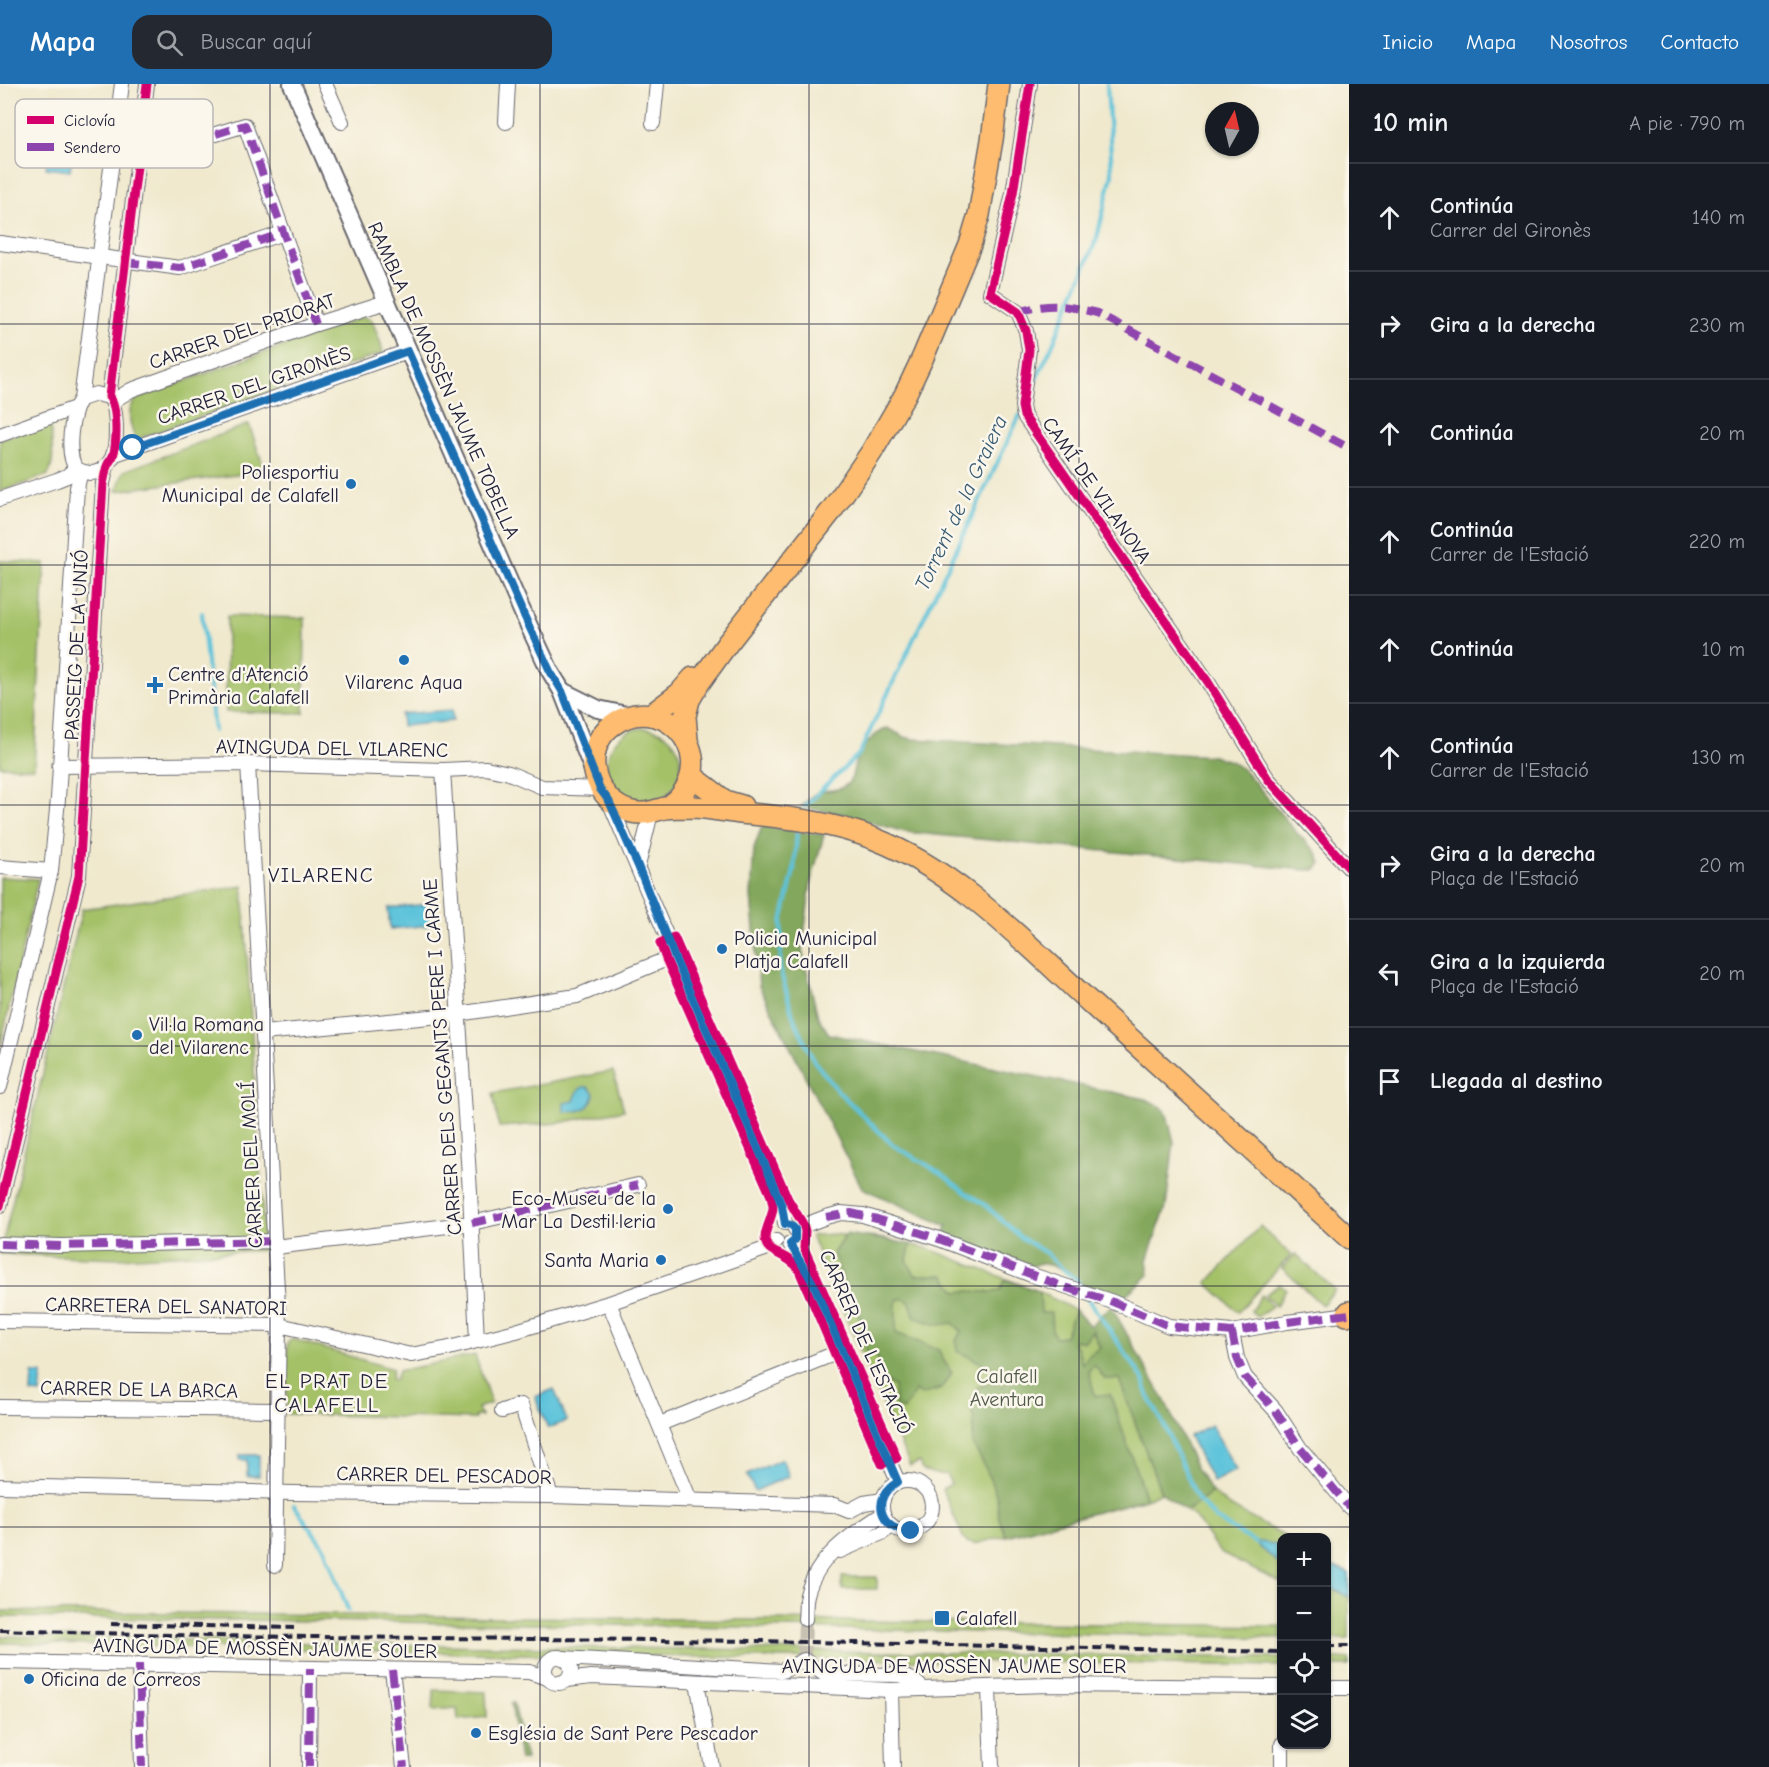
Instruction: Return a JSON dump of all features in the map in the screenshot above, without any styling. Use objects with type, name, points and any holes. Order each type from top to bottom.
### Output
[{"type":"main road","points":[[940,320],[979,170],[986,84]]},
{"type":"main road","points":[[659,811],[680,797],[692,776],[693,760],[687,740],[685,716],[689,700],[727,644],[832,510],[872,453],[905,395],[940,320],[970,245],[979,214],[999,84]]},
{"type":"main road","points":[[727,644],[708,660],[680,693],[641,715],[610,726],[601,736],[594,752],[601,788],[631,812],[697,807],[824,824],[863,834],[901,849],[932,866],[971,896],[1349,1238]]},
{"type":"main road","points":[[641,715],[661,717],[676,726],[687,740]]},
{"type":"main road","points":[[692,776],[725,801],[771,816]]},
{"type":"street","name":"PASSEIG DE LA UNIÓ","points":[[120,99],[122,84]]},
{"type":"street","name":"PASSEIG DE LA UNIÓ","points":[[145,99],[147,84]]},
{"type":"street","name":"RAMBLA DE MOSSÈN JAUME TOBELLA","points":[[292,84],[522,611],[562,691],[601,788]]},
{"type":"street","points":[[324,84],[342,122]]},
{"type":"street","points":[[506,122],[508,84]]},
{"type":"street","points":[[653,123],[657,84]]},
{"type":"street","name":"CAMÍ DE VILANOVA","points":[[1030,84],[1012,193],[990,293],[1018,312],[1026,331],[1029,350],[1022,406],[1024,416],[1208,682],[1268,779],[1349,868]]},
{"type":"street","points":[[216,134],[244,125],[316,324]]},
{"type":"street","name":"PASSEIG DE LA UNIÓ","points":[[0,1087],[51,871],[58,799],[78,470],[72,459],[71,440],[111,168]]},
{"type":"street","name":"PASSEIG DE LA UNIÓ","points":[[0,1206],[78,876],[104,483],[116,440],[111,399],[137,168]]},
{"type":"street","points":[[0,243],[180,268],[283,233]]},
{"type":"street","name":"CARRER DEL PRIORAT","points":[[0,435],[96,394],[111,399],[316,324],[386,302]]},
{"type":"street","name":"CARRER DEL GIRONÈS","points":[[0,498],[57,480],[78,470],[98,472],[110,460],[408,351]]},
{"type":"street","points":[[562,691],[598,709],[641,715]]},
{"type":"street","name":"AVINGUDA DEL VILARENC","points":[[59,766],[248,764],[443,770],[486,768],[509,773],[542,787],[601,788]]},
{"type":"street","name":"CARRER DEL MOLÍ","points":[[248,764],[279,1325],[275,1565]]},
{"type":"street","name":"CARRER DELS GEGANTS PERE I CARME","points":[[443,770],[472,1224],[477,1341]]},
{"type":"street","points":[[601,788],[638,866],[674,956],[770,1176],[790,1226],[795,1240],[783,1243],[775,1231],[779,1226],[790,1226],[841,1213],[863,1215],[939,1239],[1029,1274],[1113,1302],[1169,1326],[1232,1332],[1348,1313]]},
{"type":"street","points":[[638,866],[659,811]]},
{"type":"street","points":[[0,867],[51,871]]},
{"type":"street","points":[[264,1033],[459,1013],[577,996],[674,956]]},
{"type":"street","points":[[0,1244],[61,1246],[275,1244],[472,1224],[638,1185]]},
{"type":"street","name":"CARRETERA DEL SANATORI","points":[[0,1321],[279,1325],[411,1355],[477,1341],[609,1303],[783,1243]]},
{"type":"street","name":"CARRER DE L'ESTACIÓ","points":[[783,1243],[813,1283],[898,1482]]},
{"type":"street","points":[[609,1303],[690,1500]]},
{"type":"street","points":[[1232,1332],[1236,1358],[1245,1377],[1276,1411],[1300,1448],[1349,1507]]},
{"type":"street","points":[[660,1424],[841,1351]]},
{"type":"street","points":[[502,1411],[521,1405],[551,1496]]},
{"type":"street","name":"CARRER DE LA BARCA","points":[[0,1407],[278,1410]]},
{"type":"street","points":[[805,1619],[807,1595],[817,1573],[842,1541],[883,1507],[889,1488],[898,1482],[909,1481],[923,1486],[932,1499],[929,1519],[916,1530],[905,1531],[892,1526],[883,1507]]},
{"type":"street","name":"CARRER DEL PESCADOR","points":[[0,1486],[690,1500],[834,1505],[849,1511],[864,1503],[883,1507]]},
{"type":"street","points":[[828,1558],[892,1526]]},
{"type":"street","name":"AVINGUDA DE MOSSÈN JAUME SOLER","points":[[0,1662],[529,1672],[547,1671],[551,1658],[567,1668],[591,1677],[891,1690],[1049,1685],[1277,1687]]},
{"type":"street","points":[[547,1671],[555,1682],[567,1668],[782,1671],[804,1660],[824,1674],[900,1675],[913,1680],[922,1688]]},
{"type":"street","points":[[139,1664],[142,1767]]},
{"type":"street","points":[[309,1767],[310,1668]]},
{"type":"street","points":[[392,1670],[404,1767]]},
{"type":"street","points":[[697,1682],[712,1767]]},
{"type":"street","points":[[989,1688],[992,1767]]},
{"type":"street","points":[[1331,1688],[1349,1688]]},
{"type":"street","points":[[891,1690],[893,1767]]},
{"type":"street","points":[[1282,1749],[1282,1767]]},
{"type":"green space","points":[[363,317],[372,320],[383,353],[135,438],[130,422],[130,411],[138,398]]},
{"type":"green space","points":[[249,424],[265,471],[116,491],[124,471]]},
{"type":"green space","points":[[46,425],[51,426],[52,451],[52,464],[48,475],[0,492],[0,439]]},
{"type":"green space","points":[[0,561],[45,563],[34,768],[0,766]]},
{"type":"green space","points":[[227,616],[305,618],[304,713],[226,712]]},
{"type":"green space","points":[[644,728],[658,731],[670,739],[678,751],[681,765],[678,779],[670,791],[658,799],[644,802],[630,799],[618,791],[610,779],[607,765],[610,751],[618,739],[630,731]]},
{"type":"green space","points":[[888,728],[913,739],[1213,756],[1231,761],[1246,772],[1296,832],[1317,853],[1321,863],[1315,870],[1306,870],[905,832],[842,814],[801,807],[819,792],[845,786],[851,780],[856,760],[865,745],[878,733]]},
{"type":"green space","points":[[762,826],[824,835],[811,881],[802,951],[818,1017],[829,1034],[1146,1099],[1162,1107],[1167,1115],[1174,1142],[1166,1207],[1147,1260],[1149,1275],[1120,1300],[1082,1287],[1077,1278],[1053,1266],[1040,1263],[1027,1268],[944,1235],[947,1226],[862,1188],[759,986],[751,896],[754,848]]},
{"type":"green space","points":[[0,877],[38,879],[0,1048]]},
{"type":"green space","points":[[243,886],[265,1250],[118,1258],[0,1254],[82,909]]},
{"type":"green space","points":[[613,1071],[624,1110],[559,1123],[499,1127],[493,1093]]},
{"type":"green space","points":[[1260,1226],[1291,1255],[1238,1312],[1207,1283]]},
{"type":"green space","name":"Calafell Aventura","points":[[832,1234],[879,1238],[927,1248],[1040,1292],[1075,1310],[1092,1329],[1100,1348],[1119,1378],[1161,1492],[1146,1499],[975,1544],[967,1542],[942,1489],[951,1484],[946,1474],[939,1475],[922,1470],[919,1462],[910,1466],[811,1236]]},
{"type":"green space","name":"Calafell Aventura","points":[[846,1234],[911,1244],[907,1260],[915,1275],[944,1275],[957,1292],[1000,1291],[1005,1279],[1040,1292],[1041,1313],[1051,1313],[1052,1332],[1056,1337],[1065,1336],[1075,1310],[1090,1326],[1111,1306],[1166,1403],[1196,1468],[1212,1492],[1193,1507],[1185,1510],[1161,1492],[1119,1379],[1105,1379],[1094,1365],[1089,1371],[1095,1396],[1110,1394],[1146,1499],[1006,1536],[999,1518],[997,1497],[984,1464],[972,1444],[974,1423],[971,1405],[978,1387],[994,1382],[1002,1387],[1007,1381],[1002,1373],[957,1351],[956,1341],[961,1331],[953,1323],[938,1325],[915,1318],[910,1303],[905,1299],[898,1299],[896,1333],[939,1350],[952,1373],[941,1388],[922,1395],[915,1391],[903,1410],[895,1406],[894,1386],[878,1378],[876,1373],[879,1362],[876,1355],[867,1353],[864,1347],[870,1340],[833,1253]],"holes":[[[1093,1330],[1100,1348],[1089,1355],[1082,1364],[1078,1348],[1074,1344],[1075,1340],[1084,1342]]]},
{"type":"green space","points":[[1295,1254],[1335,1290],[1322,1305],[1282,1268]]},
{"type":"green space","points":[[1279,1284],[1286,1289],[1276,1306],[1265,1295]]},
{"type":"green space","points":[[1261,1295],[1272,1306],[1257,1317],[1251,1311]]},
{"type":"green space","points":[[292,1339],[393,1369],[391,1379],[395,1380],[398,1371],[475,1355],[491,1403],[478,1408],[481,1416],[475,1416],[475,1419],[287,1414],[287,1343]]},
{"type":"green space","points":[[1212,1492],[1229,1506],[1279,1533],[1277,1545],[1254,1542],[1277,1562],[1277,1581],[1220,1553],[1195,1517],[1185,1510],[1193,1507]]},
{"type":"green space","points":[[842,1577],[877,1577],[877,1589],[842,1589]]},
{"type":"green space","points":[[1331,1588],[1349,1597],[1349,1639],[1331,1639]]},
{"type":"green space","points":[[0,1611],[1277,1626],[1277,1638],[685,1626],[0,1617]]},
{"type":"green space","points":[[0,1636],[1277,1658],[1277,1666],[514,1654],[0,1643]]},
{"type":"green space","points":[[1331,1659],[1349,1659],[1349,1666],[1331,1666]]},
{"type":"green space","points":[[434,1690],[486,1692],[487,1717],[458,1720],[457,1708],[433,1710]]},
{"type":"green space","points":[[511,1703],[514,1703],[526,1759],[520,1760]]},
{"type":"water","points":[[46,168],[70,168],[70,171]]},
{"type":"water","points":[[452,710],[453,721],[402,726],[401,714]]},
{"type":"water","points":[[429,904],[431,925],[390,929],[388,908]]},
{"type":"water","points":[[583,1087],[588,1087],[594,1093],[591,1103],[584,1109],[564,1111],[564,1103],[574,1101],[578,1091]]},
{"type":"water","points":[[32,1374],[42,1374],[40,1394],[31,1393]]},
{"type":"water","points":[[554,1389],[567,1421],[548,1428],[535,1397]]},
{"type":"water","points":[[1211,1425],[1236,1470],[1213,1482],[1189,1436]]},
{"type":"water","points":[[240,1455],[259,1455],[259,1476],[247,1476],[247,1460],[240,1460]]},
{"type":"water","points":[[782,1459],[789,1476],[755,1491],[747,1475]]},
{"type":"water","points":[[1253,1541],[1277,1544],[1277,1562]]},
{"type":"water","points":[[1331,1566],[1349,1573],[1349,1597],[1331,1588]]},
{"type":"waterway","name":"Torrent de la Graiera","points":[[1029,394],[1052,346],[1097,238],[1112,174],[1107,84]]},
{"type":"waterway","name":"Torrent de la Graiera","points":[[805,806],[859,754],[1020,415]]},
{"type":"waterway","points":[[202,613],[214,731]]},
{"type":"waterway","points":[[797,832],[794,870],[782,922],[780,969],[793,1016],[814,1061],[839,1092],[893,1145],[939,1172],[984,1204],[1020,1237],[1046,1253],[1077,1280],[1080,1287]]},
{"type":"waterway","points":[[1087,1298],[1142,1377],[1148,1395],[1198,1500],[1217,1520],[1256,1543]]},
{"type":"waterway","points":[[294,1505],[325,1549],[348,1610]]},
{"type":"tunnel","points":[[804,1660],[805,1619]]},
{"type":"railway","points":[[111,1624],[294,1628]]},
{"type":"railway","points":[[0,1630],[207,1636],[760,1641],[1277,1652]]},
{"type":"railway","points":[[1331,1646],[1349,1646]]},
{"type":"marked path","points":[[216,134],[245,125],[316,324]]},
{"type":"marked path","points":[[125,262],[180,268],[283,233]]},
{"type":"marked path","points":[[1018,312],[1058,306],[1097,313],[1349,448]]},
{"type":"marked path","points":[[472,1223],[638,1185]]},
{"type":"marked path","points":[[826,1217],[851,1213],[877,1219],[939,1239],[1064,1287],[1113,1302],[1169,1326],[1232,1332],[1349,1314]]},
{"type":"marked path","points":[[0,1244],[61,1246],[275,1241]]},
{"type":"marked path","points":[[1232,1332],[1237,1358],[1245,1377],[1276,1411],[1300,1448],[1349,1507]]},
{"type":"marked path","points":[[139,1664],[142,1767]]},
{"type":"marked path","points":[[309,1767],[310,1668]]},
{"type":"marked path","points":[[392,1670],[404,1767]]},
{"type":"cycle path","points":[[145,99],[147,84]]},
{"type":"cycle path","points":[[1030,84],[1013,193],[990,293],[1018,312],[1026,331],[1029,350],[1022,406],[1024,416],[1208,682],[1268,779],[1349,868]]},
{"type":"cycle path","points":[[0,1206],[79,876],[103,483],[107,466],[113,456],[116,434],[114,408],[109,397],[137,168]]},
{"type":"cycle path","points":[[674,937],[788,1199],[803,1224],[804,1248],[897,1458],[882,1464],[798,1268],[790,1260],[768,1247],[765,1237],[773,1211],[771,1196],[660,943],[674,937]]},
{"type":"place","name":"Poliesportiu Municipal de Calafell","points":[[351,484]]},
{"type":"place","name":"Vilarenc Aqua","points":[[404,660]]},
{"type":"place","name":"Centre d'Atenció Primària Calafell","points":[[155,685]]},
{"type":"place","name":"Policia Municipal Platja Calafell","points":[[722,949]]},
{"type":"place","name":"Vil·la Romana del Vilarenc","points":[[137,1035]]},
{"type":"place","name":"Eco-Museu de la Mar La Destil·leria","points":[[668,1209]]},
{"type":"place","name":"Santa Maria","points":[[661,1260]]},
{"type":"place","name":"Calafell","points":[[942,1618]]},
{"type":"place","name":"Oficina de Correos","points":[[29,1679]]},
{"type":"place","name":"Església de Sant Pere Pescador","points":[[476,1733]]},
{"type":"district","name":"VILARENC","points":[[321,875]]},
{"type":"district","name":"EL PRAT DE CALAFELL","points":[[327,1393]]},
{"type":"route","points":[[133,448],[408,351],[522,611],[562,691],[600,789],[609,801],[638,866],[674,956],[770,1176],[782,1206],[785,1224],[795,1229],[795,1240],[790,1244],[813,1283],[898,1482],[885,1493],[881,1505],[885,1520],[898,1530],[911,1531]]}]
